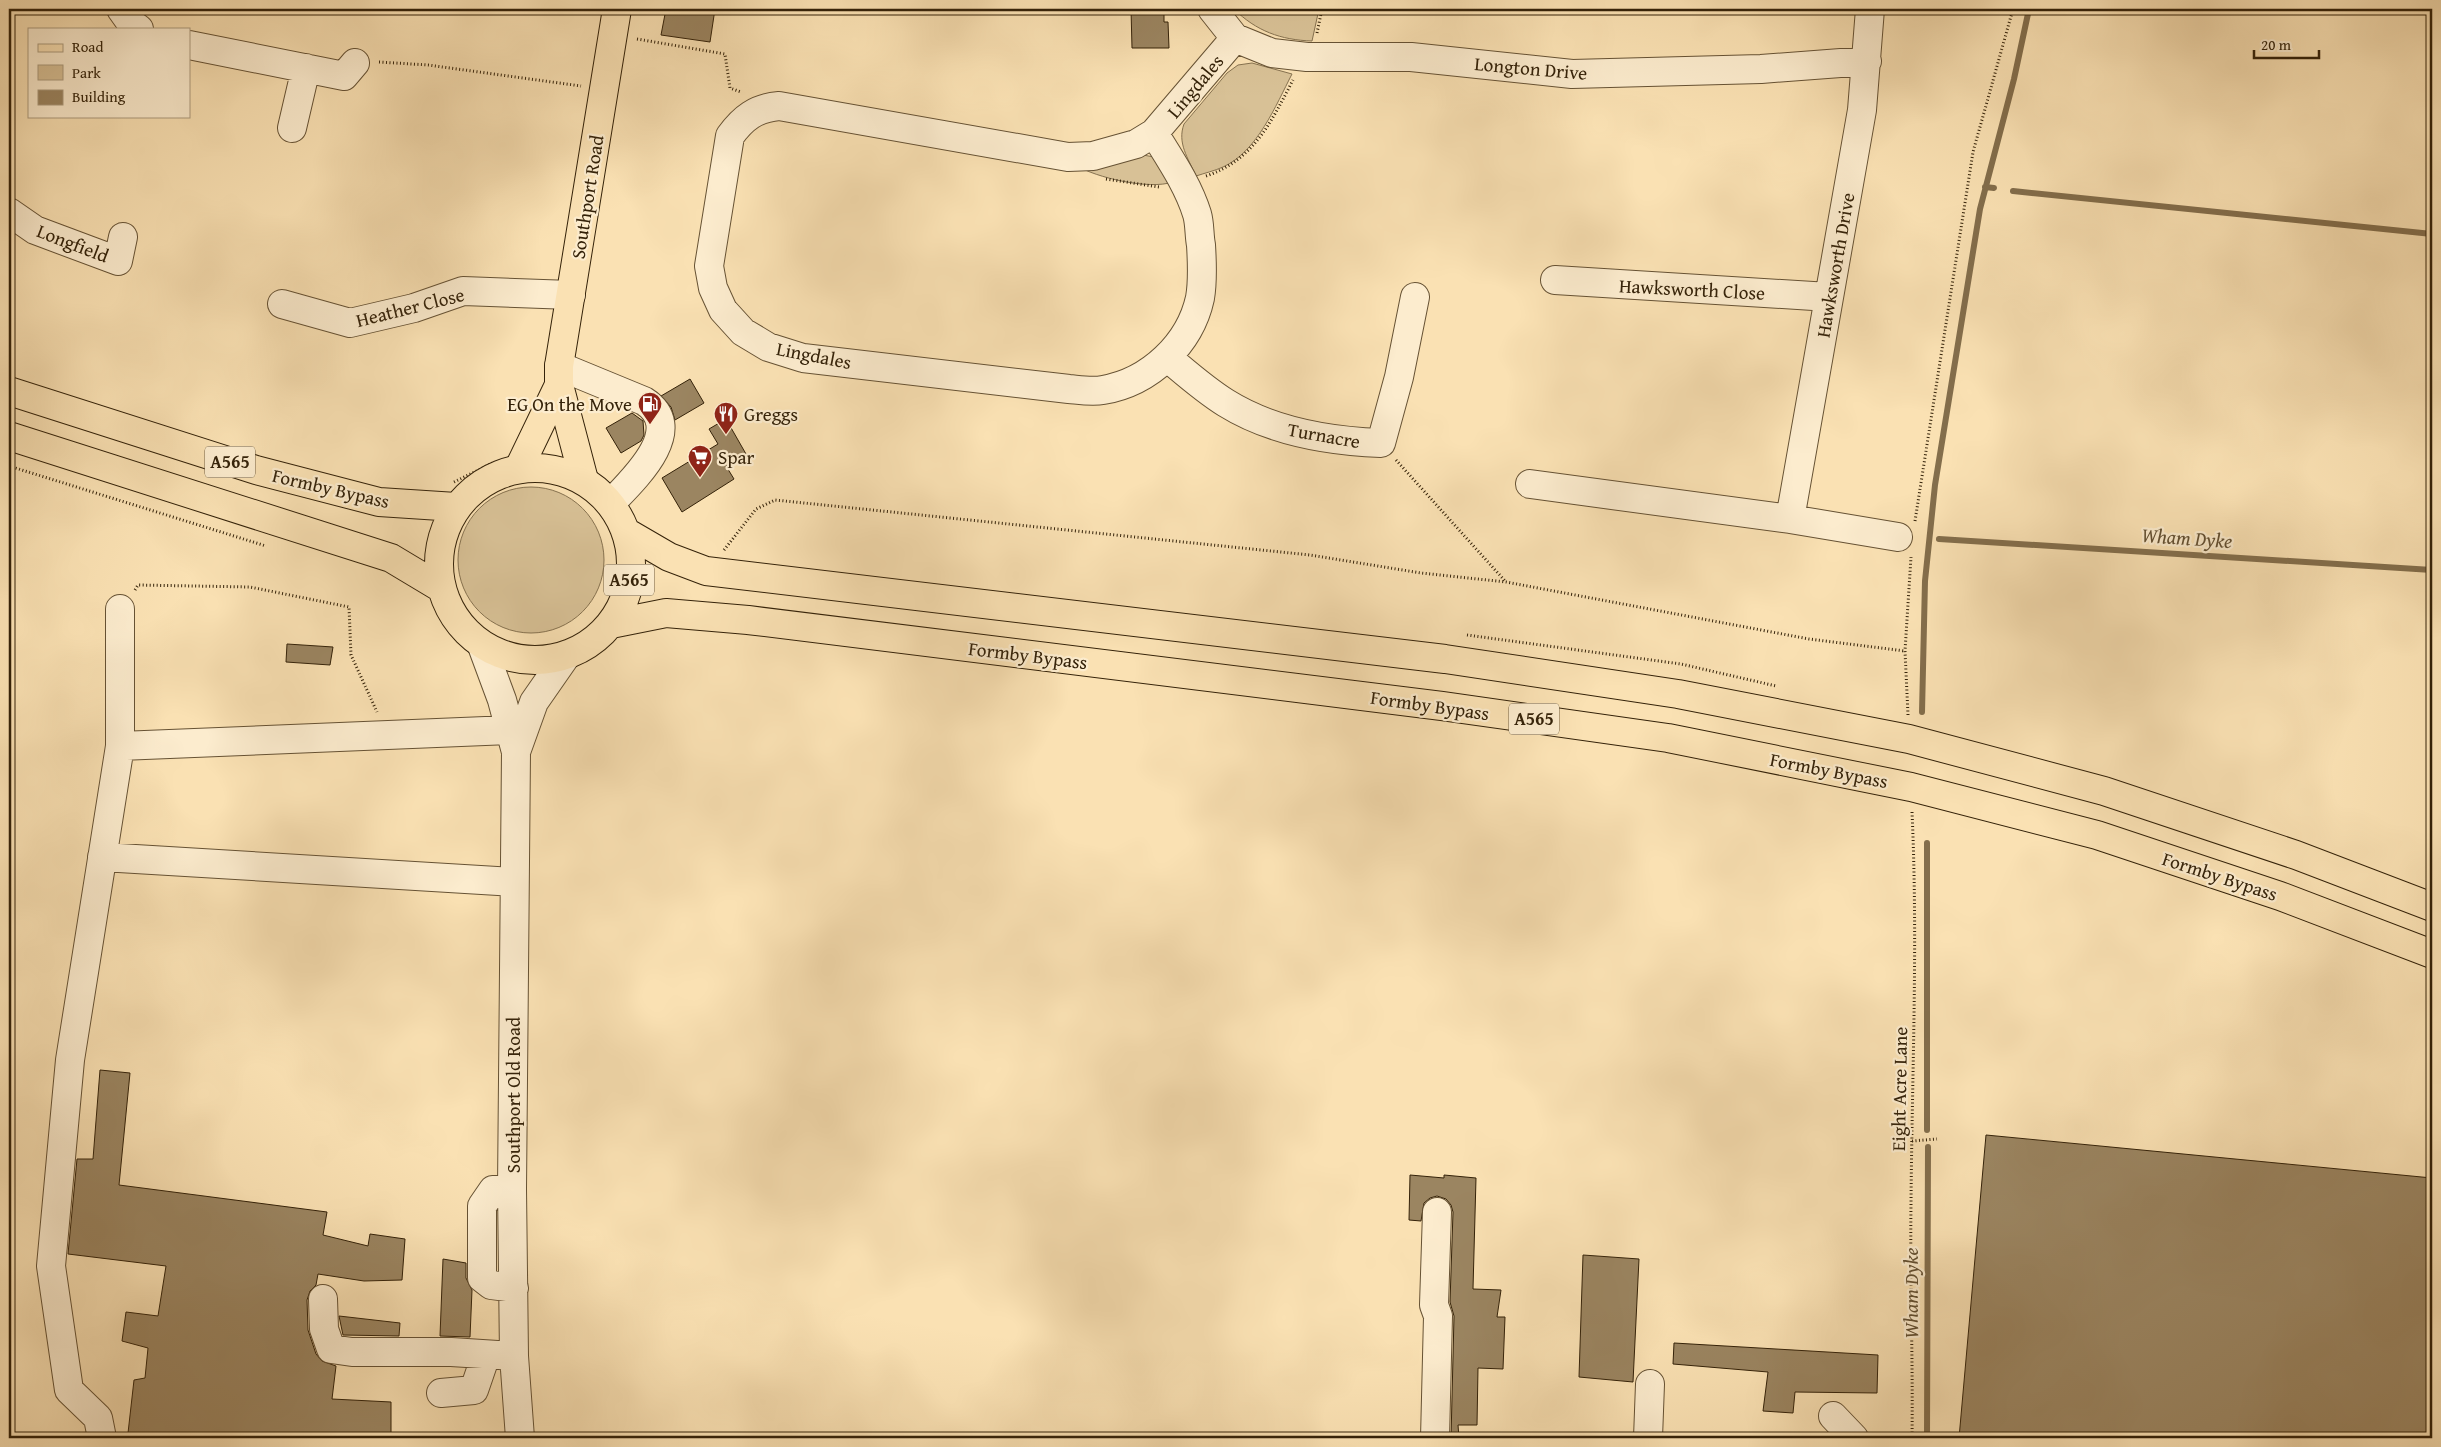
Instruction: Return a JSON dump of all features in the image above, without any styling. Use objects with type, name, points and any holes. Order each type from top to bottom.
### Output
[{"type":"main road","name":"Southport Road","points":[[508,465],[559,375],[615,22]]},
{"type":"main road","name":"Southport Road","points":[[559,375],[584,480]]},
{"type":"main road","name":"Formby Bypass","points":[[9,392],[266,473],[379,502],[451,497]]},
{"type":"main road","name":"A565","points":[[9,436],[391,558],[441,588]]},
{"type":"main road","name":"A565","points":[[508,465],[552,468],[584,480],[611,503],[626,532],[632,564],[626,596],[611,624],[591,643],[566,656],[538,661],[509,658],[482,646],[463,630],[450,610],[441,588],[438,560],[451,497],[473,489],[508,465]]},
{"type":"main road","name":"A565","points":[[626,532],[669,556],[706,571],[1445,659],[1678,694],[1909,740],[2104,791],[2296,855],[2432,907]]},
{"type":"main road","name":"Formby Bypass","points":[[611,624],[666,613],[748,620],[1442,706],[1668,738],[1911,787],[2097,835],[2280,896],[2432,954]]},
{"type":"street","points":[[121,9],[131,23],[138,28]]},
{"type":"street","name":"Longton Drive","points":[[1212,9],[1235,38],[1272,53],[1308,57],[1412,57],[1572,74],[1761,69],[1867,61]]},
{"type":"street","name":"Hawksworth Drive","points":[[1790,519],[1862,110],[1870,9]]},
{"type":"street","name":"Lingdales","points":[[1154,134],[1184,183],[1194,207],[1197,216],[1202,259],[1200,298],[1189,325],[1168,358],[1143,376],[1103,390],[1086,390],[803,358],[768,347],[743,332],[722,310],[709,266],[730,136],[740,122],[752,113],[768,107],[779,106],[1068,157],[1093,156],[1136,144],[1154,134],[1235,38]]},
{"type":"street","points":[[190,45],[344,76],[355,63]]},
{"type":"street","points":[[292,128],[306,68]]},
{"type":"street","name":"Longfield","points":[[9,212],[35,230],[118,261],[123,237]]},
{"type":"street","name":"Hawksworth Close","points":[[1555,280],[1829,297]]},
{"type":"street","name":"Heather Close","points":[[282,304],[350,323],[414,308],[463,291],[571,295]]},
{"type":"street","name":"Turnacre","points":[[1168,358],[1225,403],[1259,421],[1296,432],[1381,443],[1399,377],[1415,297]]},
{"type":"street","points":[[559,375],[631,394],[650,405],[659,418],[661,430],[656,448],[611,503]]},
{"type":"street","points":[[1530,484],[1790,519],[1907,538]]},
{"type":"street","points":[[102,1438],[98,1418],[69,1390],[51,1266],[70,1060],[120,746],[120,609]]},
{"type":"street","points":[[482,646],[502,700],[513,741]]},
{"type":"street","points":[[513,741],[534,702],[566,656]]},
{"type":"street","points":[[120,746],[388,735],[513,741]]},
{"type":"street","name":"Southport Old Road","points":[[513,741],[512,1189],[514,1356],[520,1438]]},
{"type":"street","points":[[102,857],[514,882]]},
{"type":"street","points":[[1435,1438],[1438,1316],[1434,1305],[1437,1212]]},
{"type":"street","points":[[323,1299],[324,1329],[331,1349],[352,1352],[451,1352],[514,1356]]},
{"type":"street","points":[[441,1393],[474,1390],[486,1355]]},
{"type":"street","points":[[1648,1438],[1650,1384]]},
{"type":"street","points":[[1833,1416],[1854,1438]]},
{"type":"path","points":[[1909,740],[1905,651],[1907,538],[1973,152],[2013,9]]},
{"type":"path","points":[[615,22],[725,54],[730,88],[754,97],[768,107]]},
{"type":"path","points":[[355,63],[393,62],[428,65],[553,81],[603,90]]},
{"type":"path","points":[[1381,443],[1506,582]]},
{"type":"path","points":[[451,497],[508,465]]},
{"type":"path","points":[[706,571],[756,509],[775,500],[1310,555],[1421,572],[1506,582],[1809,639],[1905,651]]},
{"type":"path","points":[[120,609],[138,585],[250,587],[349,607],[351,654],[388,735]]},
{"type":"path","name":"Eight Acre Lane","points":[[1912,1438],[1914,1352],[1912,1141],[1915,872],[1912,810],[1921,813]]},
{"type":"path","points":[[1912,1141],[1937,1139]]},
{"type":"green space","points":[[1234,9],[1319,9],[1312,41],[1290,39],[1260,29]]},
{"type":"green space","points":[[1252,63],[1292,74],[1272,113],[1256,139],[1246,150],[1235,160],[1223,167],[1196,176],[1183,144],[1182,131],[1184,124],[1227,73],[1238,65]]},
{"type":"green space","points":[[1143,155],[1154,157],[1173,182],[1151,185],[1137,184],[1109,178],[1075,165]]},
{"type":"green space","points":[[531,487],[559,492],[583,508],[599,532],[604,560],[599,588],[583,612],[559,628],[531,633],[503,628],[479,612],[463,588],[458,560],[463,532],[479,508],[503,492]]},
{"type":"building","points":[[666,9],[715,9],[710,42],[661,35]]},
{"type":"building","points":[[1131,9],[1164,9],[1164,22],[1168,22],[1169,48],[1132,48]]},
{"type":"building","points":[[690,379],[704,403],[675,420],[671,407],[661,396]]},
{"type":"building","points":[[632,413],[643,421],[644,435],[641,441],[621,453],[606,428]]},
{"type":"building","points":[[726,419],[746,454],[726,466],[734,479],[682,512],[662,478],[718,444],[709,429]]},
{"type":"building","points":[[287,644],[333,647],[330,665],[286,662]]},
{"type":"building","points":[[100,1070],[130,1073],[119,1185],[327,1212],[323,1235],[368,1246],[370,1234],[405,1239],[402,1280],[364,1281],[318,1274],[316,1285],[310,1291],[307,1300],[308,1330],[316,1354],[322,1361],[336,1366],[332,1399],[391,1402],[391,1438],[168,1438],[128,1433],[134,1380],[145,1378],[148,1348],[122,1341],[126,1312],[158,1316],[166,1266],[68,1254],[77,1159],[93,1159]]},
{"type":"building","points":[[1986,1135],[2432,1178],[2432,1438],[1959,1438]]},
{"type":"building","points":[[1410,1175],[1444,1178],[1444,1175],[1476,1178],[1473,1289],[1501,1290],[1497,1317],[1505,1317],[1503,1369],[1478,1368],[1477,1425],[1458,1425],[1459,1438],[1451,1438],[1454,1316],[1450,1302],[1453,1212],[1451,1205],[1446,1199],[1437,1196],[1430,1198],[1424,1203],[1421,1221],[1409,1220]]},
{"type":"building","points":[[1583,1255],[1639,1259],[1633,1382],[1579,1377]]},
{"type":"building","points":[[443,1259],[466,1263],[466,1278],[472,1290],[470,1337],[440,1336]]},
{"type":"building","points":[[339,1316],[400,1323],[399,1336],[343,1335]]},
{"type":"building","points":[[1674,1343],[1878,1355],[1877,1393],[1795,1392],[1793,1413],[1763,1411],[1768,1372],[1673,1364]]},
{"type":"waterway","points":[[1922,712],[1925,581],[1935,485],[1980,209],[2014,79],[2029,9]]},
{"type":"waterway","name":"Wham Dyke","points":[[1985,187],[1994,188]]},
{"type":"waterway","name":"Wham Dyke","points":[[2013,191],[2432,234]]},
{"type":"waterway","name":"Wham Dyke","points":[[1939,539],[2432,570]]},
{"type":"waterway","points":[[1927,843],[1927,1130]]},
{"type":"waterway","name":"Wham Dyke","points":[[1927,1438],[1928,1147]]},
{"type":"waterway","points":[[9,1434],[31,1438]]},
{"type":"place","name":"EG On the Move","points":[[650,425]]},
{"type":"place","name":"Greggs","points":[[726,435]]},
{"type":"place","name":"Spar","points":[[700,478]]}]
